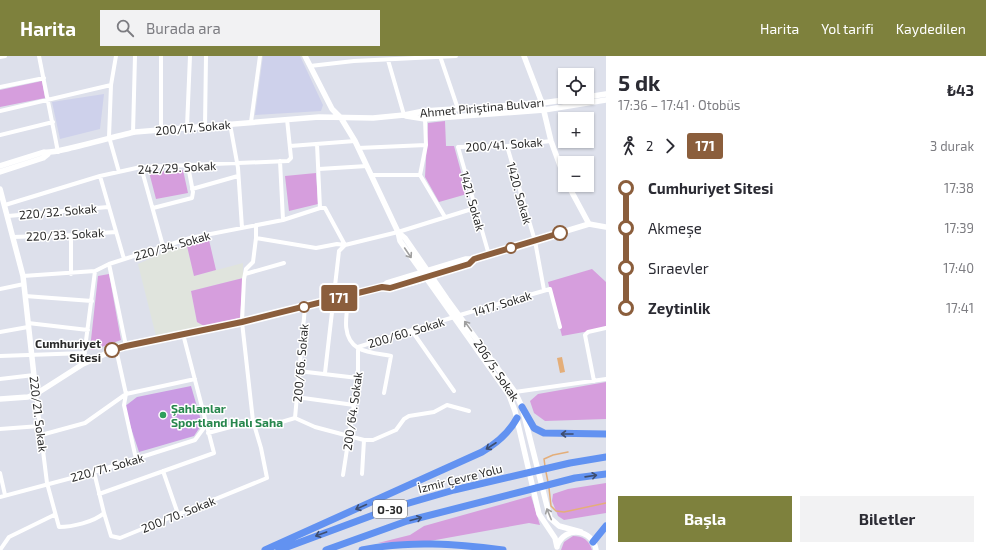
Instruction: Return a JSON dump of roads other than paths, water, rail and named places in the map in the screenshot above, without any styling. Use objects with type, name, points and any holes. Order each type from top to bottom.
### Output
[{"type":"highway","points":[[522,407],[534,428],[544,433],[606,434]]},
{"type":"highway","points":[[265,550],[482,452],[501,440],[517,418]]},
{"type":"highway","name":"İzmir Çevre Yolu","points":[[278,550],[395,507],[454,490],[570,462],[606,457]]},
{"type":"highway","name":"O-30","points":[[326,550],[407,521],[575,478],[606,474]]},
{"type":"highway","points":[[593,542],[606,526]]},
{"type":"highway","points":[[362,550],[403,545],[451,544],[504,550]]},
{"type":"main road","name":"206/5. Sokak","points":[[306,56],[332,110],[341,118],[358,148],[398,232],[400,242],[423,276],[457,316],[515,392],[522,407],[550,518],[559,526],[581,532]]},
{"type":"main road","points":[[524,56],[542,103],[551,141],[558,160]]},
{"type":"main road","name":"Ahmet Piriştina Bulvarı","points":[[594,96],[606,94]]},
{"type":"main road","name":"Ahmet Piriştina Bulvarı","points":[[404,115],[425,119],[544,110],[606,100]]},
{"type":"main road","name":"Ahmet Piriştina Bulvarı","points":[[341,118],[373,118],[404,115],[424,111],[558,101]]},
{"type":"main road","name":"200/17. Sokak","points":[[0,166],[44,152],[48,154],[58,152],[109,137],[161,129],[319,117],[341,118]]},
{"type":"main road","name":"200/17. Sokak","points":[[0,172],[43,158],[48,154]]},
{"type":"main road","name":"220/21. Sokak","points":[[0,190],[23,276],[36,394]]},
{"type":"main road","points":[[572,192],[589,224]]},
{"type":"main road","points":[[0,399],[28,397],[36,394],[84,364],[126,346],[242,322],[350,296],[382,287],[387,283],[423,276],[469,264],[474,259],[589,224],[606,227]]},
{"type":"main road","name":"206/5. Sokak","points":[[398,232],[405,238],[430,274],[509,395],[517,418],[539,514],[555,538],[556,549]]},
{"type":"main road","points":[[556,549],[560,540],[566,535],[573,532],[581,532],[588,536],[593,542],[596,550]]},
{"type":"street","points":[[0,57],[5,56]]},
{"type":"street","points":[[39,56],[49,100],[58,152]]},
{"type":"street","points":[[116,56],[111,85],[109,137],[119,172]]},
{"type":"street","points":[[133,133],[135,56]]},
{"type":"street","points":[[161,56],[161,129]]},
{"type":"street","points":[[187,127],[190,56]]},
{"type":"street","points":[[205,126],[206,56]]},
{"type":"street","points":[[251,122],[260,56]]},
{"type":"street","points":[[310,66],[354,58],[388,60],[456,56]]},
{"type":"street","points":[[441,57],[458,109]]},
{"type":"street","points":[[388,60],[404,115]]},
{"type":"street","points":[[0,87],[44,78]]},
{"type":"street","points":[[0,111],[111,85]]},
{"type":"street","points":[[425,119],[426,145],[420,175],[444,217]]},
{"type":"street","points":[[283,220],[280,161],[288,161],[291,158],[287,120]]},
{"type":"street","points":[[0,135],[53,122]]},
{"type":"street","points":[[230,124],[237,164],[242,228]]},
{"type":"street","points":[[290,146],[354,141]]},
{"type":"street","name":"200/41. Sokak","points":[[458,147],[507,146],[551,141]]},
{"type":"street","points":[[317,144],[320,208],[325,208],[345,245]]},
{"type":"street","points":[[358,148],[426,145]]},
{"type":"street","name":"1420. Sokak","points":[[507,146],[535,241],[544,290],[550,289],[560,327]]},
{"type":"street","name":"1421. Sokak","points":[[458,147],[489,255]]},
{"type":"street","name":"242/29. Sokak","points":[[5,205],[100,176],[141,167],[280,161]]},
{"type":"street","points":[[153,208],[191,200],[193,196],[188,166]]},
{"type":"street","points":[[319,169],[366,166]]},
{"type":"street","points":[[141,167],[164,246]]},
{"type":"street","points":[[371,175],[420,175]]},
{"type":"street","points":[[100,176],[124,259]]},
{"type":"street","points":[[192,189],[238,176]]},
{"type":"street","name":"220/32. Sokak","points":[[8,216],[108,207]]},
{"type":"street","name":"220/34. Sokak","points":[[23,276],[71,274],[95,270],[109,264],[190,238],[283,220],[320,208]]},
{"type":"street","points":[[256,238],[316,248],[337,244],[345,245],[398,232],[475,208]]},
{"type":"street","points":[[253,421],[242,322],[245,274],[246,269],[253,262],[256,225]]},
{"type":"street","name":"220/33. Sokak","points":[[13,237],[71,236],[116,232]]},
{"type":"street","points":[[71,236],[71,274]]},
{"type":"street","points":[[325,373],[332,300],[339,251],[345,245]]},
{"type":"street","points":[[245,274],[284,263]]},
{"type":"street","points":[[109,264],[126,346]]},
{"type":"street","points":[[84,364],[95,270]]},
{"type":"street","points":[[0,289],[24,284]]},
{"type":"street","name":"1417. Sokak","points":[[457,316],[544,290]]},
{"type":"street","points":[[25,296],[92,301]]},
{"type":"street","points":[[350,296],[345,324],[349,336],[358,347],[391,356],[384,393]]},
{"type":"street","name":"200/66. Sokak","points":[[296,418],[298,371],[305,307]]},
{"type":"street","name":"200/60. Sokak","points":[[358,347],[457,316]]},
{"type":"street","points":[[0,332],[28,325],[88,330]]},
{"type":"street","points":[[594,381],[585,335],[588,332],[606,328]]},
{"type":"street","points":[[412,331],[454,391]]},
{"type":"street","points":[[99,494],[214,453],[183,334]]},
{"type":"street","name":"200/64. Sokak","points":[[344,475],[348,435],[358,378],[358,347]]},
{"type":"street","points":[[116,349],[126,394],[124,405],[136,459]]},
{"type":"street","points":[[0,356],[85,353]]},
{"type":"street","points":[[298,371],[358,378]]},
{"type":"street","points":[[0,379],[34,375]]},
{"type":"street","points":[[41,435],[86,424],[126,394],[195,379]]},
{"type":"street","points":[[515,392],[606,379]]},
{"type":"street","name":"220/21. Sokak","points":[[36,394],[47,483],[54,515]]},
{"type":"street","points":[[296,397],[354,405]]},
{"type":"street","points":[[208,433],[253,421],[268,426],[296,418],[316,427],[364,440],[380,438],[396,430],[404,419],[409,416],[434,412],[447,405],[470,411]]},
{"type":"street","name":"200/70. Sokak","points":[[104,513],[111,536],[120,538],[267,478],[261,448],[253,421]]},
{"type":"street","name":"220/71. Sokak","points":[[0,497],[47,483],[94,472],[195,440],[206,425]]},
{"type":"street","points":[[0,430],[40,426]]},
{"type":"street","points":[[362,474],[364,440]]},
{"type":"street","points":[[163,471],[178,514]]},
{"type":"street","points":[[0,550],[10,537],[54,515],[59,527],[67,527],[99,517],[104,513],[94,472]]},
{"type":"street","points":[[0,473],[5,495]]},
{"type":"waterway","points":[[545,466],[544,459],[553,455],[568,452]]},
{"type":"waterway","points":[[546,472],[548,482]]},
{"type":"waterway","points":[[549,488],[551,506],[556,511],[564,512],[606,503]]},
{"type":"place","name":"Cumhuriyet Sitesi","points":[[112,350]]},
{"type":"place","name":"Şahlanlar Sportland Halı Saha","points":[[163,415]]}]
